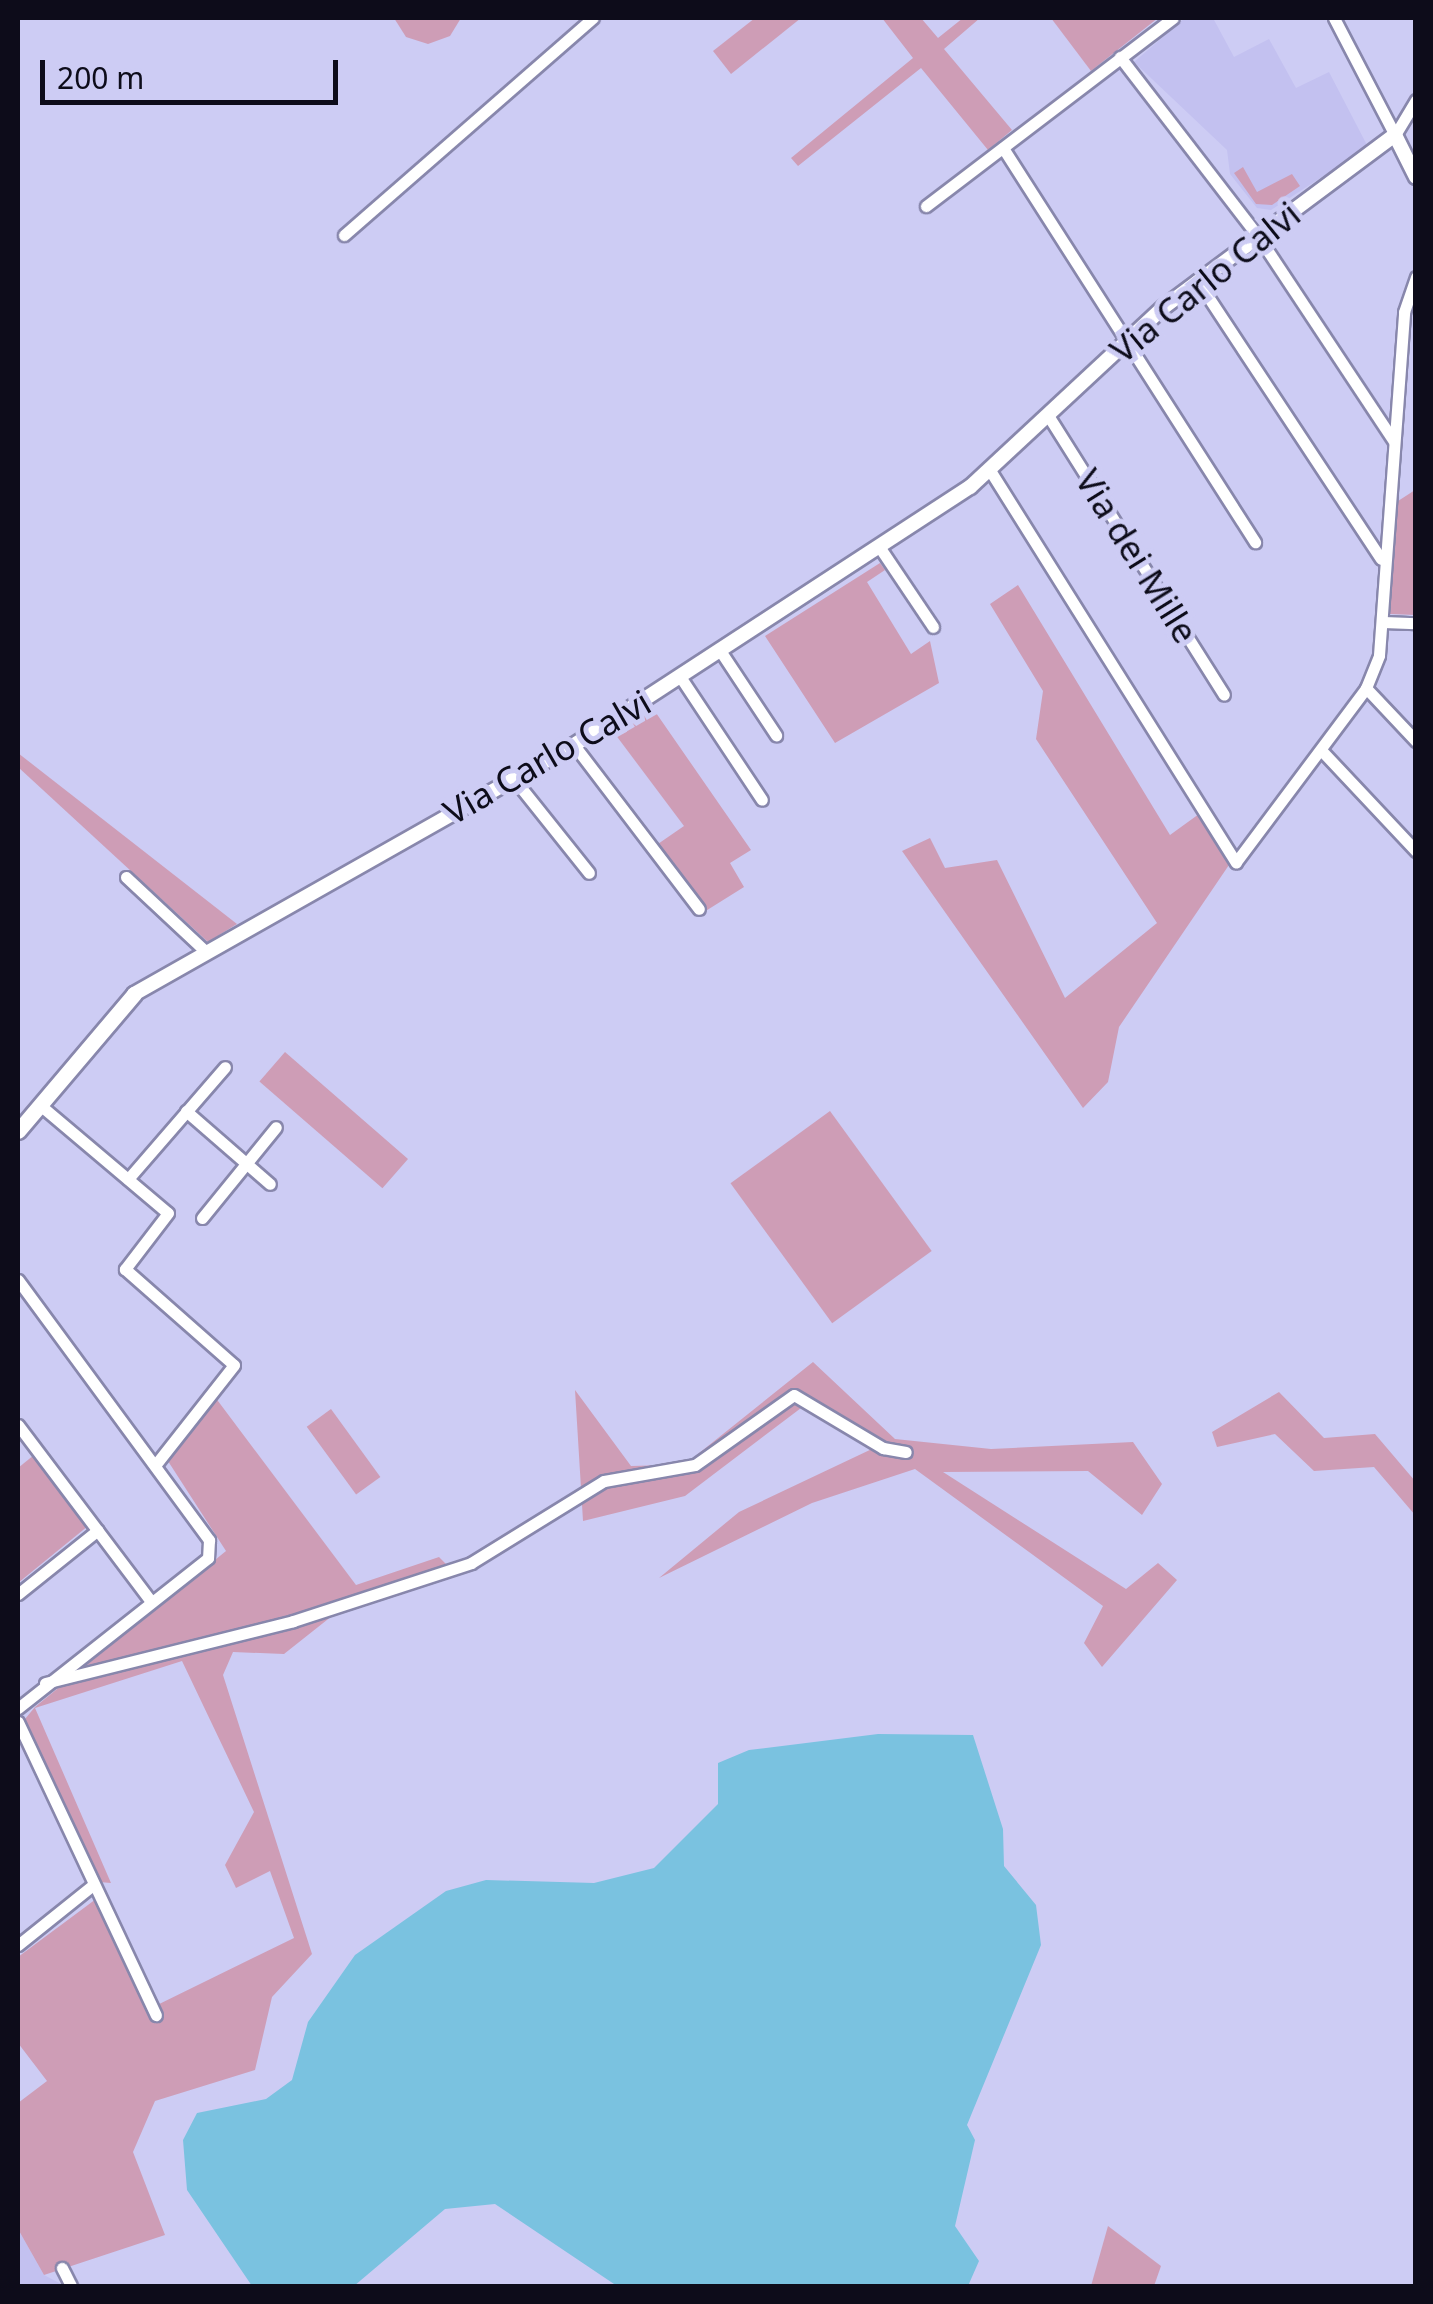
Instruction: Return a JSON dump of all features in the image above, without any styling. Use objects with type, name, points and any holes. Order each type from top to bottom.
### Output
[{"type":"main road","points":[[18,1131],[134,994]]},
{"type":"street","points":[[344,234],[593,18]]},
{"type":"street","points":[[926,206],[1173,18]]},
{"type":"street","points":[[1334,18],[1416,177]]},
{"type":"street","points":[[1120,57],[1256,235],[1393,440]]},
{"type":"street","points":[[1395,135],[1416,100]]},
{"type":"street","name":"Via Carlo Calvi","points":[[134,994],[574,745],[880,548],[990,472],[1197,280],[1395,135]]},
{"type":"street","points":[[1003,148],[1255,542]]},
{"type":"street","points":[[990,472],[1236,862],[1366,688],[1383,622],[1381,560],[1404,312],[1416,277]]},
{"type":"street","points":[[1197,280],[1381,560]]},
{"type":"street","name":"Via dei Mille","points":[[1050,417],[1224,695]]},
{"type":"street","points":[[880,548],[933,627]]},
{"type":"street","points":[[1383,622],[1416,623]]},
{"type":"street","points":[[720,652],[776,735]]},
{"type":"street","points":[[681,678],[762,800]]},
{"type":"street","points":[[1366,688],[1416,741]]},
{"type":"street","points":[[574,745],[698,909]]},
{"type":"street","points":[[1321,750],[1416,851]]},
{"type":"street","points":[[514,779],[589,873]]},
{"type":"street","points":[[126,877],[204,951]]},
{"type":"street","points":[[128,1179],[226,1067]]},
{"type":"street","points":[[40,1105],[168,1213],[125,1268],[234,1364],[156,1464]]},
{"type":"street","points":[[186,1112],[270,1184]]},
{"type":"street","points":[[202,1218],[276,1127]]},
{"type":"street","points":[[18,1280],[209,1540],[208,1558],[18,1708]]},
{"type":"street","points":[[44,1684],[293,1621],[470,1564],[604,1481],[695,1464],[794,1395],[883,1448],[906,1452]]},
{"type":"street","points":[[18,1425],[150,1600]]},
{"type":"street","points":[[18,1594],[98,1530]]},
{"type":"street","points":[[18,1722],[156,2015]]},
{"type":"street","points":[[19,1942],[94,1885]]},
{"type":"street","points":[[62,2268],[72,2286]]},
{"type":"shaded area","points":[[394,18],[461,18],[450,36],[428,44],[406,37]]},
{"type":"shaded area","points":[[755,18],[801,18],[731,74],[713,51]]},
{"type":"shaded area","points":[[882,18],[921,18],[938,38],[963,18],[980,18],[944,49],[1012,130],[988,150],[921,68],[798,166],[791,158],[913,58]]},
{"type":"shaded area","points":[[1051,18],[1158,18],[1091,71]]},
{"type":"shaded area","points":[[1185,18],[1213,18],[1234,57],[1269,39],[1296,88],[1329,72],[1368,147],[1271,210],[1257,208],[1230,174],[1227,150],[1134,62]]},
{"type":"shaded area","points":[[1243,167],[1257,192],[1292,174],[1300,186],[1272,205],[1256,204],[1234,173]]},
{"type":"shaded area","points":[[1415,490],[1415,615],[1390,614],[1395,503]]},
{"type":"shaded area","points":[[880,563],[885,570],[867,582],[911,654],[930,641],[939,683],[835,743],[765,636]]},
{"type":"shaded area","points":[[1018,585],[1170,835],[1199,814],[1231,862],[1119,1027],[1108,1082],[1083,1108],[902,851],[930,838],[945,868],[997,860],[1065,998],[1157,923],[1036,739],[1043,691],[990,604]]},
{"type":"shaded area","points":[[654,710],[751,850],[730,863],[744,887],[704,912],[655,846],[684,826],[615,734]]},
{"type":"shaded area","points":[[18,753],[237,924],[208,942],[18,767]]},
{"type":"shaded area","points":[[285,1052],[408,1159],[382,1188],[259,1081]]},
{"type":"shaded area","points":[[830,1111],[932,1251],[832,1323],[730,1183]]},
{"type":"shaded area","points":[[813,1362],[895,1439],[991,1449],[1133,1442],[1162,1484],[1142,1515],[1088,1471],[943,1472],[1126,1589],[1158,1563],[1177,1580],[1102,1667],[1084,1643],[1103,1606],[915,1469],[812,1503],[659,1578],[739,1512],[874,1448],[805,1405],[685,1496],[583,1521],[575,1390],[631,1466],[669,1465],[693,1458]]},
{"type":"shaded area","points":[[1279,1392],[1324,1438],[1375,1434],[1415,1481],[1415,1515],[1374,1467],[1314,1471],[1275,1434],[1217,1447],[1212,1432]]},
{"type":"shaded area","points":[[215,1397],[356,1585],[439,1557],[452,1570],[337,1612],[284,1654],[233,1652],[223,1675],[312,1954],[272,1997],[255,2070],[155,2101],[133,2152],[165,2235],[44,2275],[18,2229],[18,2103],[47,2081],[18,2043],[18,1957],[96,1899],[147,2010],[294,1938],[270,1871],[236,1888],[225,1865],[254,1812],[182,1661],[35,1708],[111,1883],[99,1882],[25,1719],[35,1707],[226,1551],[166,1458]]},
{"type":"shaded area","points":[[331,1409],[380,1477],[356,1495],[307,1427]]},
{"type":"shaded area","points":[[34,1455],[88,1526],[18,1583],[18,1468]]},
{"type":"shaded area","points":[[878,1734],[973,1735],[1003,1829],[1004,1866],[1036,1905],[1041,1945],[967,2125],[975,2140],[955,2226],[979,2261],[968,2286],[617,2286],[495,2204],[445,2209],[354,2286],[252,2286],[187,2190],[183,2140],[197,2113],[266,2099],[292,2080],[308,2022],[355,1955],[446,1891],[486,1880],[594,1883],[654,1868],[718,1804],[718,1763],[749,1750]]},
{"type":"shaded area","points":[[1108,2226],[1161,2266],[1154,2286],[1091,2286]]},
{"type":"shaded area","points":[[18,2229],[44,2275],[65,2286],[18,2286]]}]
